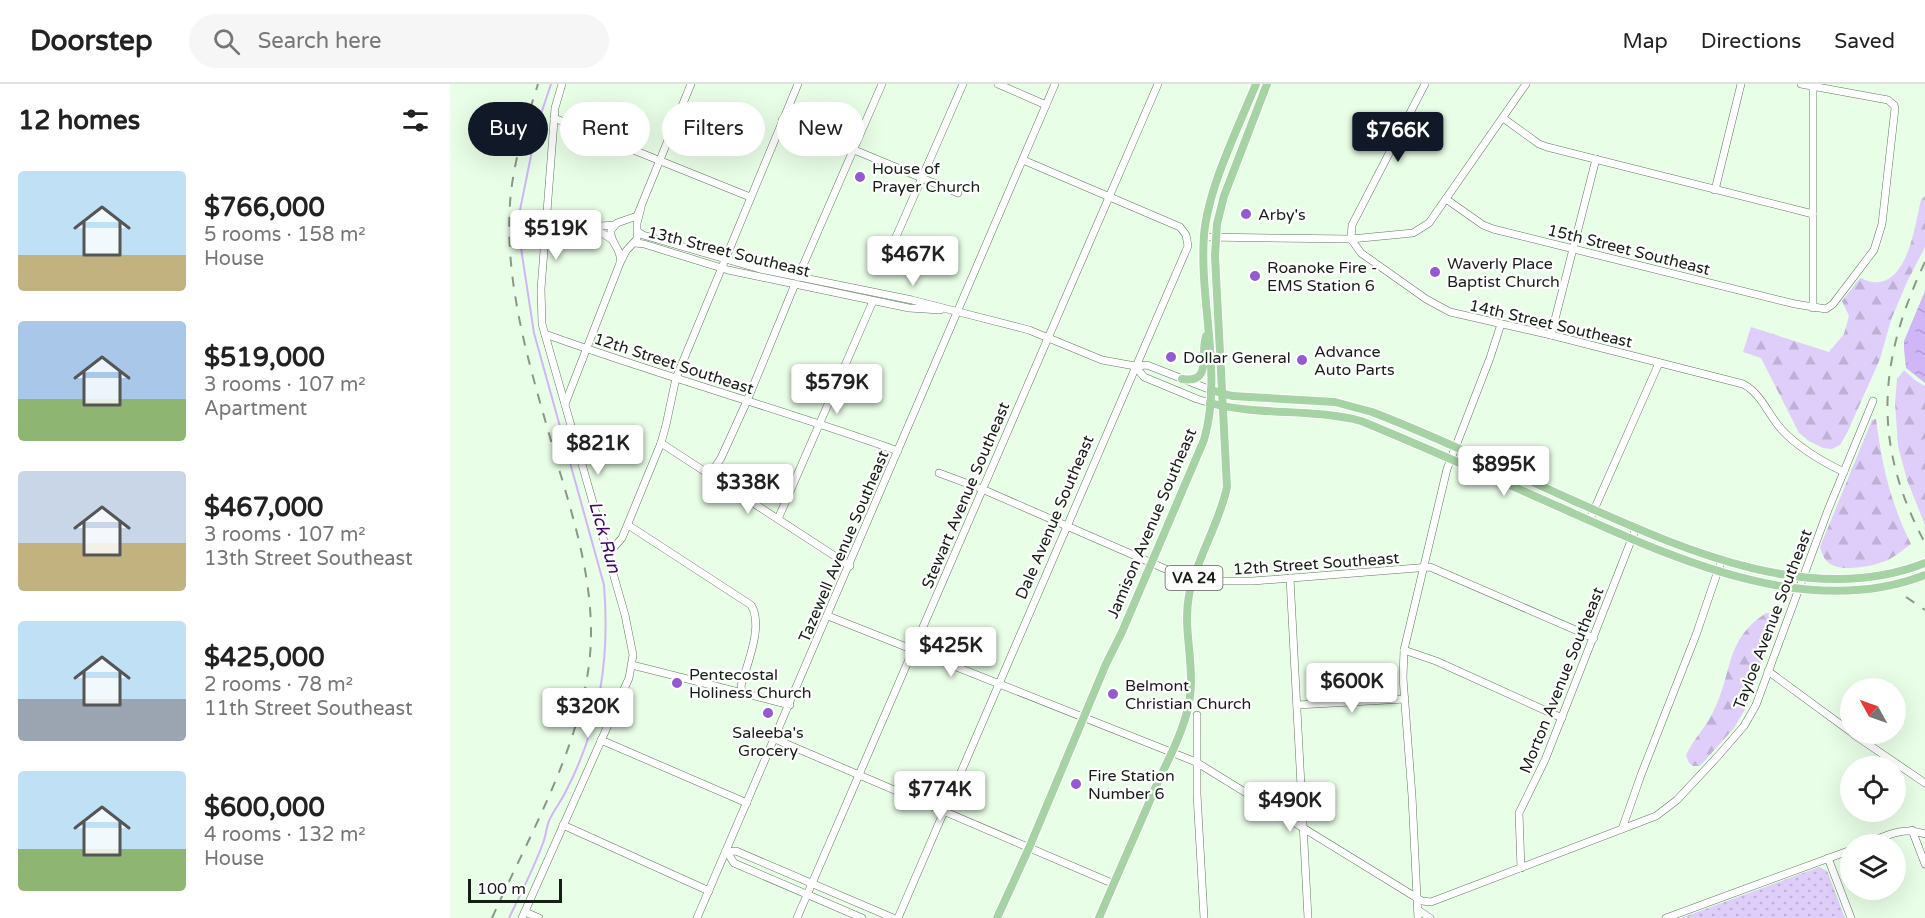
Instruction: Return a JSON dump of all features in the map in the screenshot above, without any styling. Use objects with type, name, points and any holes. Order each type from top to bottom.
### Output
[{"type":"main road","name":"Jamison Avenue Southeast","points":[[997,918],[1029,849],[1204,440],[1211,390],[1204,237],[1210,204],[1256,84]]},
{"type":"main road","name":"VA 24","points":[[1099,918],[1171,752],[1184,720],[1191,692],[1192,663],[1188,611],[1193,581],[1198,563],[1219,517],[1227,488],[1215,256],[1219,213],[1268,84]]},
{"type":"main road","points":[[1182,380],[1192,380],[1202,372],[1203,345],[1208,330]]},
{"type":"main road","name":"13th Street Southeast","points":[[1211,390],[1232,396],[1310,400],[1351,405],[1389,418],[1636,528],[1722,559],[1782,575],[1847,579],[1911,568],[1925,563]]},
{"type":"main road","name":"13th Street Southeast","points":[[1210,403],[1342,416],[1361,420],[1631,539],[1719,570],[1777,585],[1798,589],[1849,591],[1872,588],[1925,575]]},
{"type":"street","points":[[539,918],[524,915],[632,665],[632,646],[545,334],[541,304],[554,118],[557,96],[562,84]]},
{"type":"street","points":[[547,216],[601,226],[612,226],[634,219],[641,208],[691,84]]},
{"type":"street","points":[[790,102],[798,84]]},
{"type":"street","points":[[864,126],[882,84]]},
{"type":"street","points":[[892,246],[963,84]]},
{"type":"street","points":[[998,84],[1046,105]]},
{"type":"street","name":"Tazewell Avenue Southeast","points":[[698,918],[1055,84]]},
{"type":"street","name":"Stewart Avenue Southeast","points":[[797,918],[1158,84]]},
{"type":"street","points":[[1351,239],[1352,225],[1425,84]]},
{"type":"street","points":[[1204,237],[1351,239],[1419,231],[1429,223],[1526,84]]},
{"type":"street","points":[[1715,189],[1741,84]]},
{"type":"street","points":[[1801,84],[1813,86],[1892,102],[1895,108],[1878,242],[1833,304],[1826,309],[1813,308],[1813,86]]},
{"type":"street","points":[[554,118],[750,197]]},
{"type":"street","points":[[1503,118],[1542,145],[1813,214]]},
{"type":"street","points":[[608,555],[617,545],[628,525],[666,425],[676,378],[777,132]]},
{"type":"street","points":[[864,154],[958,193]]},
{"type":"street","points":[[710,475],[721,458],[747,401],[851,156]]},
{"type":"street","points":[[1551,336],[1596,159]]},
{"type":"street","points":[[1023,160],[1108,196]]},
{"type":"street","name":"Dale Avenue Southeast","points":[[898,918],[1187,248],[1186,235],[1180,227],[1108,196]]},
{"type":"street","name":"15th Street Southeast","points":[[1446,199],[1486,226],[1813,308]]},
{"type":"street","points":[[566,404],[620,263],[633,245],[641,208]]},
{"type":"street","points":[[547,216],[602,233],[623,249],[633,245]]},
{"type":"street","points":[[625,221],[630,222],[637,230]]},
{"type":"street","points":[[617,224],[611,230],[620,253],[620,263]]},
{"type":"street","name":"13th Street Southeast","points":[[637,230],[646,237],[722,264]]},
{"type":"street","name":"14th Street Southeast","points":[[1351,239],[1368,259],[1443,309],[1749,387],[1787,435],[1816,456],[1844,472]]},
{"type":"street","name":"13th Street Southeast","points":[[633,245],[644,244],[873,301],[909,308],[957,311]]},
{"type":"street","name":"13th Street Southeast","points":[[797,281],[912,300],[957,311],[1048,337],[1102,360],[1135,366],[1148,365],[1211,390]]},
{"type":"street","points":[[778,519],[873,301]]},
{"type":"street","points":[[1430,918],[1418,914],[1403,678],[1404,650],[1451,459],[1501,324]]},
{"type":"street","name":"12th Street Southeast","points":[[545,334],[898,451]]},
{"type":"street","points":[[1589,521],[1659,363]]},
{"type":"street","name":"13th Street Southeast","points":[[1135,366],[1144,377],[1210,403]]},
{"type":"street","name":"Tayloe Avenue Southeast","points":[[1417,898],[1431,902],[1656,816],[1677,800],[1744,726],[1756,705],[1828,510],[1873,401]]},
{"type":"street","points":[[660,443],[850,566]]},
{"type":"street","name":"12th Street Southeast","points":[[939,473],[982,489],[1193,581],[1233,582],[1434,568],[1594,638]]},
{"type":"street","points":[[628,525],[752,605],[757,622],[741,686],[742,692]]},
{"type":"street","name":"Morton Avenue Southeast","points":[[1521,868],[1519,813],[1545,760],[1636,528]]},
{"type":"street","points":[[1622,829],[1696,635],[1722,559]]},
{"type":"street","points":[[1290,578],[1308,918]]},
{"type":"street","points":[[828,616],[1196,762],[1417,898]]},
{"type":"street","points":[[1404,650],[1436,661],[1562,718]]},
{"type":"street","points":[[632,665],[790,705]]},
{"type":"street","points":[[1768,671],[1840,724]]},
{"type":"street","points":[[1297,705],[1405,699]]},
{"type":"street","points":[[1197,715],[1196,762],[1204,918]]},
{"type":"street","points":[[776,739],[1114,884]]},
{"type":"street","points":[[601,740],[747,803]]},
{"type":"street","points":[[1868,744],[1923,782]]},
{"type":"street","points":[[563,825],[709,891]]},
{"type":"street","points":[[1912,830],[1925,864]]},
{"type":"street","points":[[1893,834],[1912,830],[1925,834]]},
{"type":"street","points":[[727,852],[736,851],[893,918]]},
{"type":"street","points":[[727,852],[736,864],[862,918]]},
{"type":"street","points":[[1665,918],[1840,854]]},
{"type":"street","points":[[1828,858],[1851,918]]},
{"type":"green space","points":[[1925,196],[1925,247],[1891,320],[1880,359],[1840,445],[1832,449],[1823,448],[1799,433],[1761,358],[1743,352],[1751,327],[1829,352],[1844,334],[1849,316],[1842,301],[1860,278],[1871,282],[1885,281],[1902,264],[1908,252],[1921,200]]},
{"type":"green space","points":[[1904,370],[1925,386],[1925,525],[1907,480],[1898,446],[1895,403],[1897,379]]},
{"type":"green space","points":[[1876,419],[1888,483],[1911,544],[1882,562],[1858,568],[1842,568],[1829,563],[1820,547],[1872,420]]},
{"type":"green space","points":[[1766,613],[1778,614],[1747,706],[1734,728],[1700,766],[1693,766],[1686,755],[1713,712],[1736,646],[1752,623]]},
{"type":"green space","points":[[1819,867],[1827,871],[1845,918],[1681,918]]},
{"type":"water","points":[[1925,291],[1925,383],[1906,368],[1904,341]]},
{"type":"waterway","name":"Lick Run","points":[[509,918],[544,840],[552,814],[565,793],[587,743],[604,666],[604,585],[534,333],[521,248],[520,210],[537,126],[551,84]]},
{"type":"railway","points":[[492,918],[540,815],[570,743],[581,706],[588,670],[591,633],[588,591],[581,550],[531,371],[512,271],[509,237],[514,172],[538,84]]},
{"type":"railway","points":[[1925,262],[1909,298],[1898,334],[1890,368],[1888,402],[1889,437],[1896,471],[1908,507],[1925,543]]},
{"type":"railway","points":[[1906,597],[1925,610]]},
{"type":"place","name":"House of Prayer Church","points":[[860,177]]},
{"type":"place","name":"Arby's","points":[[1246,214]]},
{"type":"place","name":"Waverly Place Baptist Church","points":[[1435,272]]},
{"type":"place","name":"Roanoke Fire - EMS Station 6","points":[[1255,276]]},
{"type":"place","name":"Dollar General","points":[[1171,357]]},
{"type":"place","name":"Advance Auto Parts","points":[[1302,360]]},
{"type":"place","name":"Pentecostal Holiness Church","points":[[677,683]]},
{"type":"place","name":"Belmont Christian Church","points":[[1113,694]]},
{"type":"place","name":"Saleeba's Grocery","points":[[768,713]]},
{"type":"place","name":"Fire Station Number 6","points":[[1076,784]]}]
